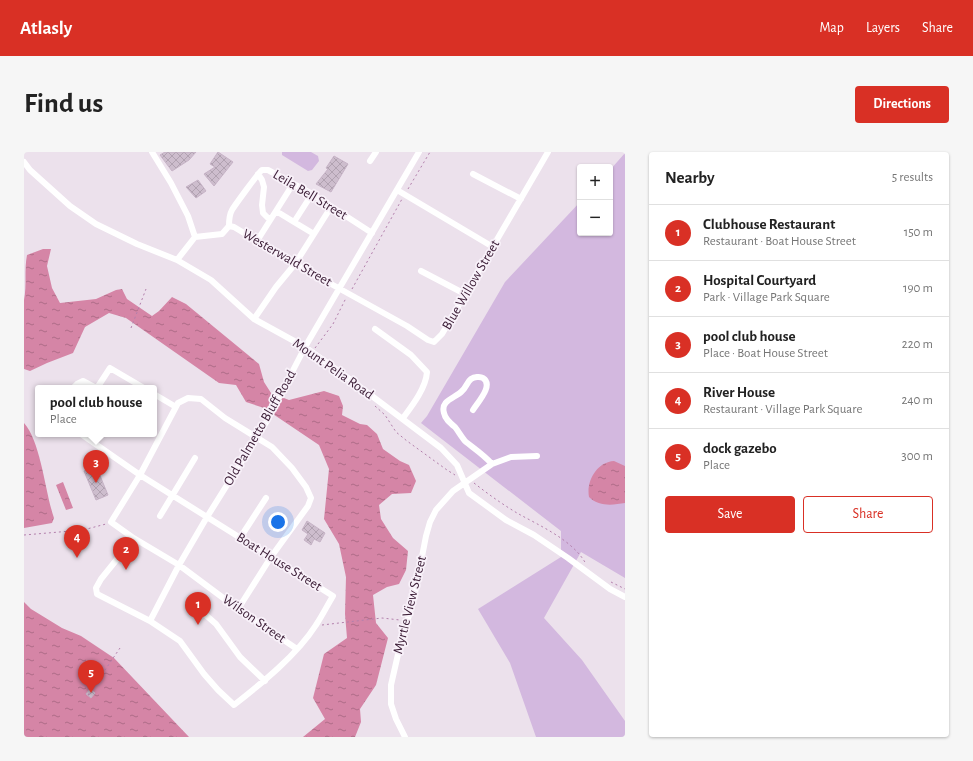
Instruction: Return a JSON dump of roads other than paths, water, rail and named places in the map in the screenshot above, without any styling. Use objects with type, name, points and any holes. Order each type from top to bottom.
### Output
[{"type":"street","points":[[152,152],[171,183],[188,216],[195,237],[178,260]]},
{"type":"street","points":[[370,161],[376,152]]},
{"type":"street","name":"Old Palmetto Bluff Road","points":[[150,621],[179,565],[267,421],[305,347],[419,152]]},
{"type":"street","name":"Blue Willow Street","points":[[339,289],[434,342],[442,334],[548,152]]},
{"type":"street","name":"Mount Pelia Road","points":[[24,162],[30,170],[70,206],[96,224],[137,244],[178,260],[211,280],[254,319],[305,347],[403,418],[441,448],[457,465],[469,493],[506,520],[534,535],[610,589],[625,597]]},
{"type":"street","name":"Leila Bell Street","points":[[229,226],[229,218],[232,211],[258,174],[262,170],[268,170],[312,194],[372,233]]},
{"type":"street","points":[[258,174],[264,187],[262,205],[263,213],[270,220]]},
{"type":"street","points":[[473,174],[521,199]]},
{"type":"street","points":[[257,241],[293,184]]},
{"type":"street","points":[[397,190],[493,247]]},
{"type":"street","points":[[294,222],[312,194]]},
{"type":"street","points":[[254,319],[276,287],[295,264],[331,207]]},
{"type":"street","points":[[276,211],[314,234]]},
{"type":"street","name":"Westerwald Street","points":[[195,237],[222,234],[229,226],[339,289]]},
{"type":"street","points":[[421,271],[465,294]]},
{"type":"street","points":[[375,329],[411,355],[427,372],[426,378],[415,402],[403,418]]},
{"type":"street","points":[[98,385],[110,368],[139,385]]},
{"type":"street","points":[[473,410],[487,389],[486,381],[479,377],[470,380],[463,391],[445,403],[443,406],[443,411],[448,420],[465,440],[484,455],[492,464]]},
{"type":"street","points":[[76,385],[83,381],[90,385]]},
{"type":"street","points":[[157,396],[176,407]]},
{"type":"street","points":[[140,475],[178,403],[188,398],[201,399],[225,418],[272,447],[292,468],[306,486],[311,498],[308,506],[270,557],[238,609]]},
{"type":"street","name":"Boat House Street","points":[[85,437],[140,475],[333,596],[316,626],[297,649],[265,681],[234,704],[218,690],[204,674],[180,641],[150,621]]},
{"type":"street","name":"Myrtle View Street","points":[[405,737],[396,719],[391,704],[391,685],[414,598],[430,522],[436,510],[453,491],[492,464],[511,457],[537,456]]},
{"type":"street","points":[[160,516],[195,458]]},
{"type":"street","name":"Wilson Street","points":[[140,475],[111,522],[132,537],[179,565],[238,609],[297,649]]},
{"type":"street","points":[[240,538],[266,498]]},
{"type":"street","points":[[132,537],[126,548],[101,578],[96,588],[97,594],[150,621]]},
{"type":"street","points":[[200,610],[216,624],[240,657],[265,681]]},
{"type":"water","points":[[43,249],[51,249],[47,266],[52,288],[60,303],[96,299],[116,290],[122,289],[127,299],[152,316],[172,297],[186,304],[259,364],[264,382],[271,393],[289,400],[324,391],[339,396],[343,406],[342,415],[360,424],[367,425],[377,434],[383,449],[400,461],[409,465],[416,481],[411,493],[392,494],[379,505],[381,519],[393,538],[408,551],[406,570],[399,584],[387,587],[373,595],[376,623],[388,638],[376,685],[360,709],[361,722],[355,737],[303,737],[325,719],[313,698],[324,654],[347,638],[345,614],[346,577],[339,544],[324,519],[329,469],[319,445],[264,408],[246,402],[236,385],[219,383],[126,318],[109,313],[85,327],[73,353],[30,371],[24,369],[24,300],[27,255]]},
{"type":"water","points":[[24,423],[35,442],[54,518],[52,523],[24,528]]},
{"type":"water","points":[[614,461],[625,466],[625,503],[611,505],[602,504],[589,497],[589,485],[594,473],[602,465]]},
{"type":"water","points":[[63,482],[73,508],[66,510],[56,485]]},
{"type":"water","points":[[24,602],[31,609],[62,628],[81,636],[114,658],[189,737],[24,737]]},
{"type":"place","name":"pool club house","points":[[96,483]]},
{"type":"place","name":"River House","points":[[77,558]]},
{"type":"place","name":"Hospital Courtyard","points":[[126,570]]},
{"type":"place","name":"Clubhouse Restaurant","points":[[198,625]]},
{"type":"place","name":"dock gazebo","points":[[91,693]]}]
